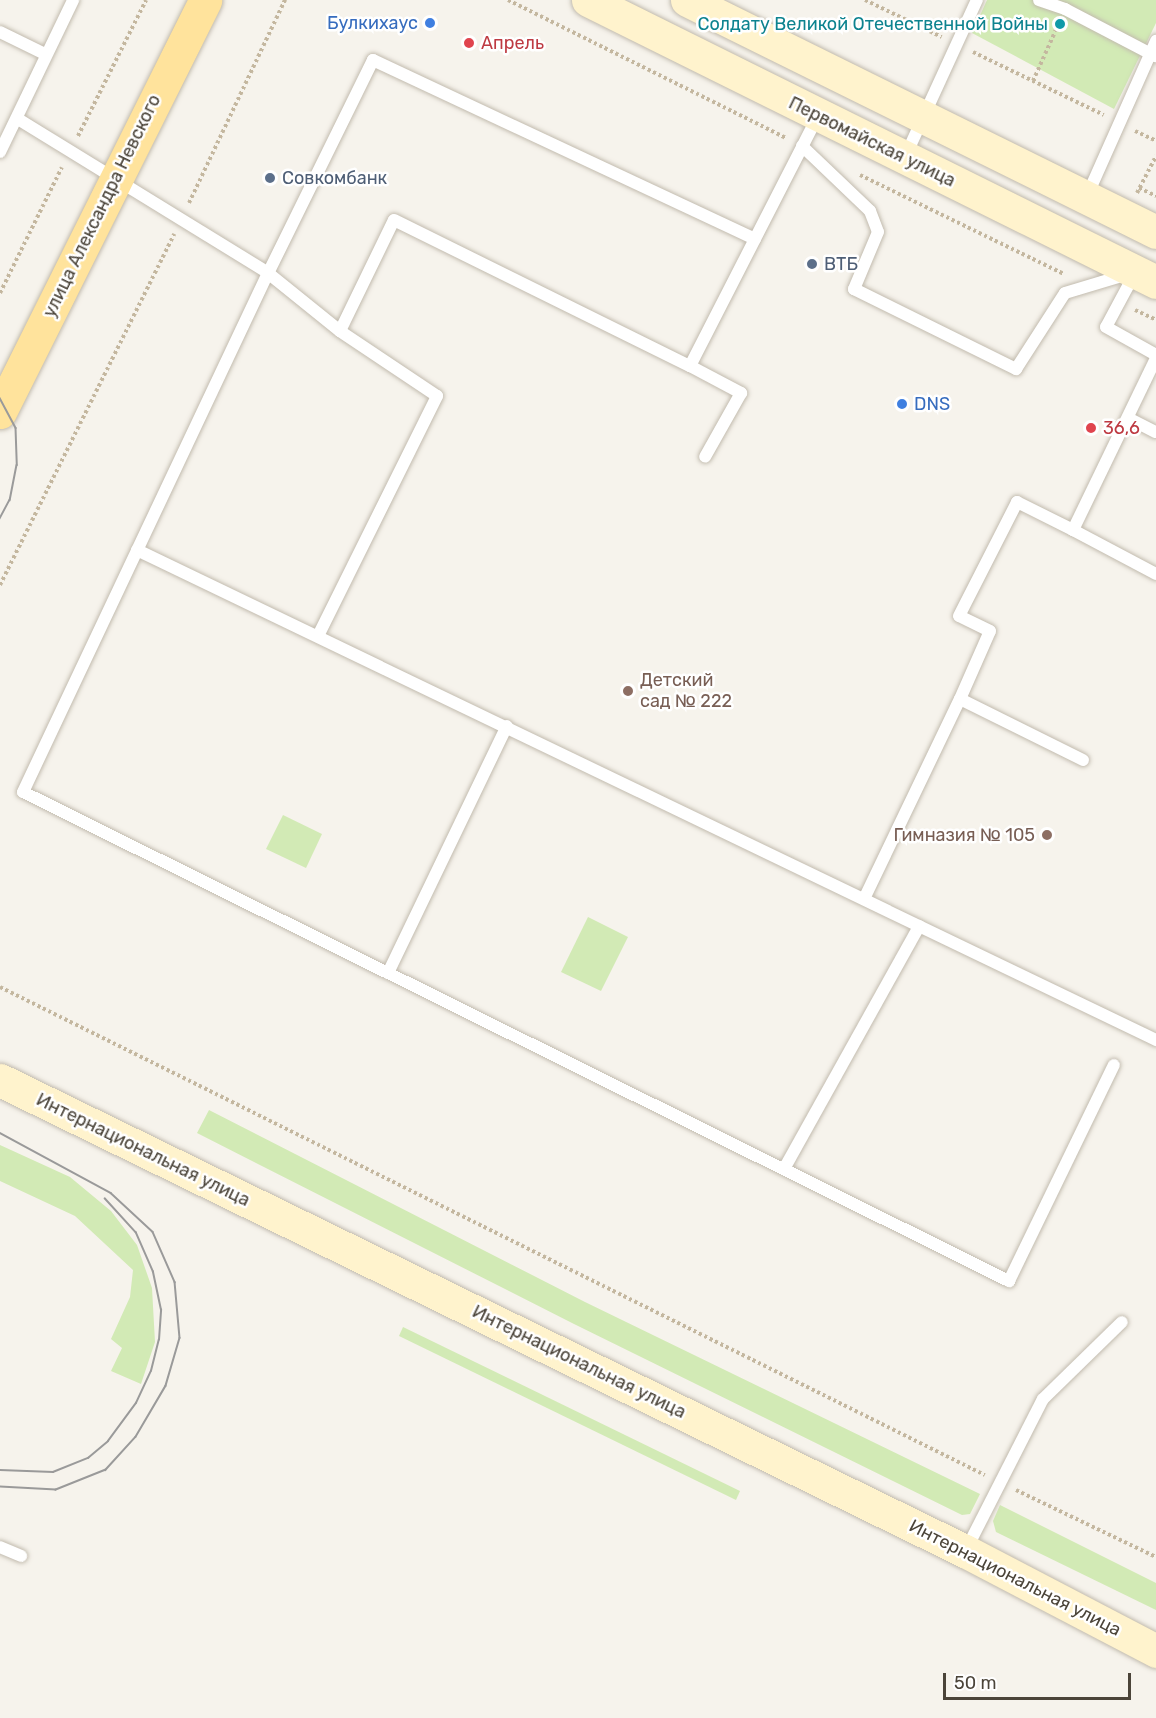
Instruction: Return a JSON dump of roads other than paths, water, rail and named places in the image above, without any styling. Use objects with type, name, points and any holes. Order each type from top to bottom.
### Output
[{"type":"main road","name":"улица Александра Невского","points":[[0,412],[205,0]]},
{"type":"main road","name":"Первомайская улица","points":[[588,0],[623,8],[819,115],[1146,277]]},
{"type":"main road","points":[[687,0],[1156,232]]},
{"type":"main road","name":"Интернациональная улица","points":[[0,1080],[965,1551],[1156,1651]]},
{"type":"lane","points":[[0,152],[18,119],[45,54],[73,0]]},
{"type":"lane","points":[[905,158],[977,0]]},
{"type":"lane","points":[[1039,0],[1065,9],[1153,55]]},
{"type":"lane","points":[[0,32],[45,54]]},
{"type":"lane","points":[[1086,198],[1118,122],[1153,55],[1156,41]]},
{"type":"lane","points":[[755,239],[373,60],[268,273],[23,792],[1009,1281],[1114,1065]]},
{"type":"lane","points":[[690,366],[819,115]]},
{"type":"lane","points":[[18,119],[117,177],[268,273],[340,331],[436,396],[318,636]]},
{"type":"lane","points":[[802,146],[870,211],[878,232],[854,289],[1016,369],[1065,293],[1146,277]]},
{"type":"lane","points":[[340,331],[394,220],[741,393],[705,457]]},
{"type":"lane","points":[[1073,530],[1156,356],[1106,327],[1146,277]]},
{"type":"lane","points":[[1128,418],[1156,432]]},
{"type":"lane","points":[[864,899],[990,631],[959,616],[1017,502],[1156,574]]},
{"type":"lane","points":[[137,550],[1156,1040]]},
{"type":"lane","points":[[960,699],[1083,760]]},
{"type":"lane","points":[[388,973],[507,726]]},
{"type":"lane","points":[[784,1169],[919,926]]},
{"type":"lane","points":[[965,1551],[1043,1398],[1122,1322]]},
{"type":"lane","points":[[0,1547],[21,1556]]},
{"type":"tram line","points":[[0,398],[16,428],[17,465],[10,500],[0,519]]},
{"type":"tram line","points":[[0,1133],[111,1193],[153,1232],[175,1282],[180,1338],[166,1386],[136,1437],[106,1470],[56,1490],[0,1487]]},
{"type":"tram line","points":[[0,1470],[53,1472],[88,1458],[108,1441],[136,1403],[151,1371],[159,1340],[161,1310],[153,1272],[136,1233],[105,1199]]},
{"type":"place","name":"Булкихаус","points":[[430,23]]},
{"type":"place","name":"Солдату Великой Отечественной Войны","points":[[1060,24]]},
{"type":"place","name":"Апрель","points":[[469,43]]},
{"type":"place","name":"Совкомбанк","points":[[270,178]]},
{"type":"place","name":"ВТБ","points":[[812,264]]},
{"type":"place","name":"DNS","points":[[902,404]]},
{"type":"place","name":"36,6","points":[[1091,428]]},
{"type":"place","name":"Детский сад № 222","points":[[628,691]]},
{"type":"place","name":"Гимназия № 105","points":[[1047,835]]}]
